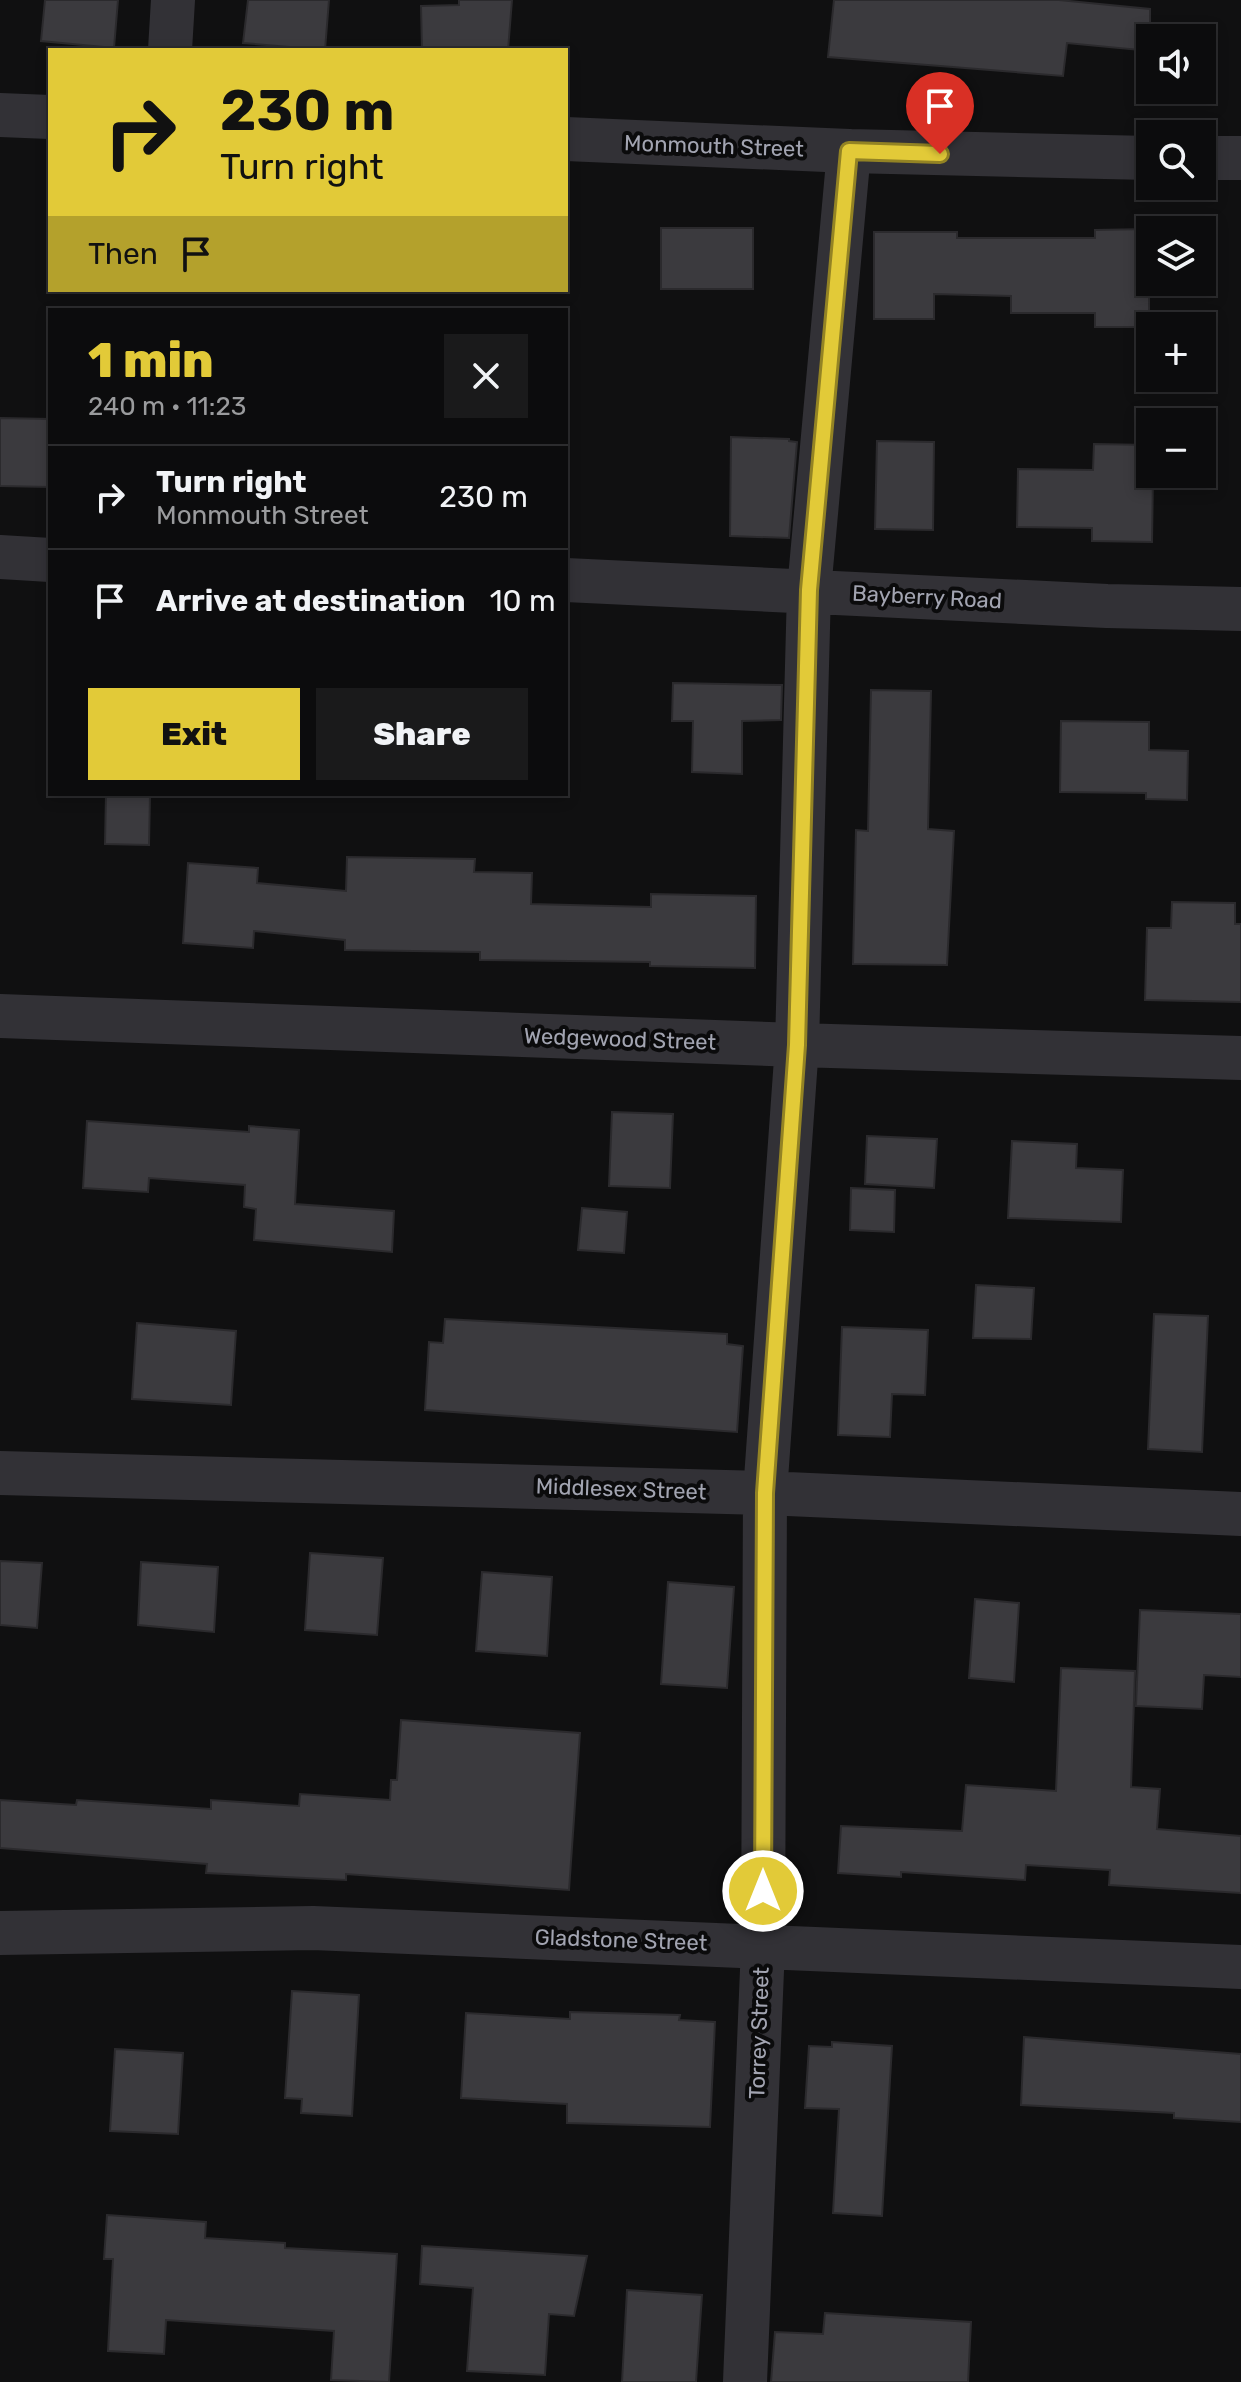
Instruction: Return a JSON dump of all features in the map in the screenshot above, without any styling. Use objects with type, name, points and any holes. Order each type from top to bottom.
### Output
[{"type":"street","points":[[170,48],[173,0]]},
{"type":"street","points":[[0,115],[48,117]]},
{"type":"street","name":"Monmouth Street","points":[[568,139],[849,151],[1136,158]]},
{"type":"street","name":"Torrey Street","points":[[745,2382],[763,1946],[765,1493],[797,1045],[809,590],[849,151]]},
{"type":"street","points":[[1216,158],[1241,158]]},
{"type":"street","points":[[0,557],[48,560]]},
{"type":"street","name":"Bayberry Road","points":[[568,580],[1107,606],[1241,609]]},
{"type":"street","name":"Wedgewood Street","points":[[0,1016],[1241,1058]]},
{"type":"street","name":"Middlesex Street","points":[[0,1473],[765,1493],[1241,1514]]},
{"type":"street","name":"Gladstone Street","points":[[0,1933],[313,1928],[1241,1967]]},
{"type":"building","points":[[45,0],[118,0],[114,48],[41,41]]},
{"type":"building","points":[[248,0],[329,0],[325,48],[243,43]]},
{"type":"building","points":[[459,0],[512,0],[508,48],[422,48],[421,6],[459,5]]},
{"type":"building","points":[[834,0],[1059,0],[1150,9],[1150,24],[1136,24],[1136,50],[1067,43],[1063,76],[828,57]]},
{"type":"building","points":[[661,228],[753,228],[753,289],[661,289]]},
{"type":"building","points":[[1136,229],[1136,296],[1149,296],[1149,312],[1136,312],[1136,327],[1095,327],[1095,313],[1011,313],[1011,296],[934,294],[934,319],[874,319],[874,232],[957,232],[957,238],[1095,238],[1095,230]]},
{"type":"building","points":[[0,418],[48,419],[48,487],[0,486]]},
{"type":"building","points":[[731,437],[797,442],[789,538],[730,536]]},
{"type":"building","points":[[877,441],[934,442],[933,530],[875,529]]},
{"type":"building","points":[[1094,444],[1136,445],[1136,488],[1153,488],[1152,542],[1092,541],[1092,528],[1017,527],[1018,469],[1093,470]]},
{"type":"building","points":[[673,683],[782,685],[781,720],[742,721],[742,774],[692,772],[693,721],[672,721]]},
{"type":"building","points":[[871,690],[931,691],[928,829],[954,831],[947,965],[853,964],[856,830],[868,831]]},
{"type":"building","points":[[1061,721],[1149,722],[1149,750],[1188,751],[1187,800],[1146,799],[1146,793],[1060,792]]},
{"type":"building","points":[[106,796],[150,796],[149,845],[105,844]]},
{"type":"building","points":[[347,857],[475,859],[474,872],[532,873],[531,904],[651,907],[651,894],[756,896],[755,968],[650,966],[650,962],[480,960],[480,952],[345,950],[345,940],[254,931],[253,948],[183,943],[188,863],[258,868],[257,883],[346,891]]},
{"type":"building","points":[[1172,902],[1235,903],[1235,924],[1241,924],[1241,1002],[1145,1000],[1147,928],[1171,928]]},
{"type":"building","points":[[612,1112],[673,1114],[670,1188],[609,1186]]},
{"type":"building","points":[[87,1121],[249,1132],[249,1126],[299,1130],[295,1204],[394,1211],[392,1252],[254,1240],[256,1209],[244,1207],[245,1185],[149,1178],[148,1192],[83,1188]]},
{"type":"building","points":[[867,1136],[937,1139],[934,1188],[865,1184]]},
{"type":"building","points":[[1012,1141],[1077,1144],[1076,1168],[1123,1170],[1121,1222],[1008,1218]]},
{"type":"building","points":[[851,1188],[895,1190],[894,1232],[850,1230]]},
{"type":"building","points":[[582,1208],[627,1212],[624,1253],[578,1250]]},
{"type":"building","points":[[976,1285],[1034,1288],[1031,1339],[973,1338]]},
{"type":"building","points":[[1154,1314],[1208,1316],[1202,1452],[1148,1449]]},
{"type":"building","points":[[445,1319],[727,1334],[727,1344],[743,1346],[737,1432],[425,1410],[429,1342],[443,1343]]},
{"type":"building","points":[[137,1323],[236,1331],[231,1405],[132,1399]]},
{"type":"building","points":[[842,1327],[928,1330],[925,1395],[892,1394],[890,1437],[838,1435]]},
{"type":"building","points":[[310,1553],[383,1558],[377,1635],[305,1630]]},
{"type":"building","points":[[0,1561],[42,1563],[37,1628],[0,1625]]},
{"type":"building","points":[[141,1562],[218,1567],[214,1632],[138,1625]]},
{"type":"building","points":[[482,1572],[552,1577],[547,1656],[476,1651]]},
{"type":"building","points":[[668,1582],[734,1587],[727,1688],[661,1684]]},
{"type":"building","points":[[975,1599],[1019,1603],[1014,1682],[969,1678]]},
{"type":"building","points":[[1140,1610],[1241,1614],[1241,1677],[1204,1675],[1202,1709],[1136,1706]]},
{"type":"building","points":[[1061,1668],[1135,1671],[1131,1787],[1160,1789],[1157,1829],[1241,1836],[1241,1893],[1109,1885],[1110,1870],[1026,1865],[1025,1880],[901,1872],[901,1877],[838,1873],[841,1826],[962,1831],[966,1785],[1056,1791]]},
{"type":"building","points":[[401,1720],[580,1733],[569,1890],[346,1874],[346,1880],[206,1873],[207,1864],[0,1848],[0,1800],[76,1805],[77,1800],[211,1809],[211,1800],[299,1806],[300,1794],[390,1800],[391,1780],[397,1780]]},
{"type":"building","points":[[292,1991],[359,1995],[352,2116],[301,2113],[302,2099],[285,2098]]},
{"type":"building","points":[[570,2012],[680,2015],[679,2020],[715,2022],[710,2127],[567,2123],[567,2104],[461,2098],[466,2013],[570,2019]]},
{"type":"building","points":[[1024,2037],[1241,2054],[1241,2122],[1174,2118],[1174,2113],[1021,2105]]},
{"type":"building","points":[[832,2042],[892,2046],[882,2216],[833,2213],[839,2109],[805,2108],[809,2046],[832,2047]]},
{"type":"building","points":[[115,2049],[183,2053],[178,2134],[110,2131]]},
{"type":"building","points":[[107,2215],[206,2222],[205,2238],[285,2243],[285,2248],[397,2254],[389,2382],[331,2380],[334,2331],[166,2320],[164,2354],[108,2351],[113,2259],[104,2259]]},
{"type":"building","points":[[422,2246],[587,2256],[574,2316],[549,2314],[545,2375],[467,2371],[473,2288],[420,2284]]},
{"type":"building","points":[[627,2290],[702,2295],[696,2382],[622,2382]]},
{"type":"building","points":[[825,2313],[971,2322],[968,2382],[771,2382],[775,2332],[823,2334]]},
{"type":"route","points":[[763,1891],[765,1493],[797,1045],[809,590],[849,151],[940,154]]}]
